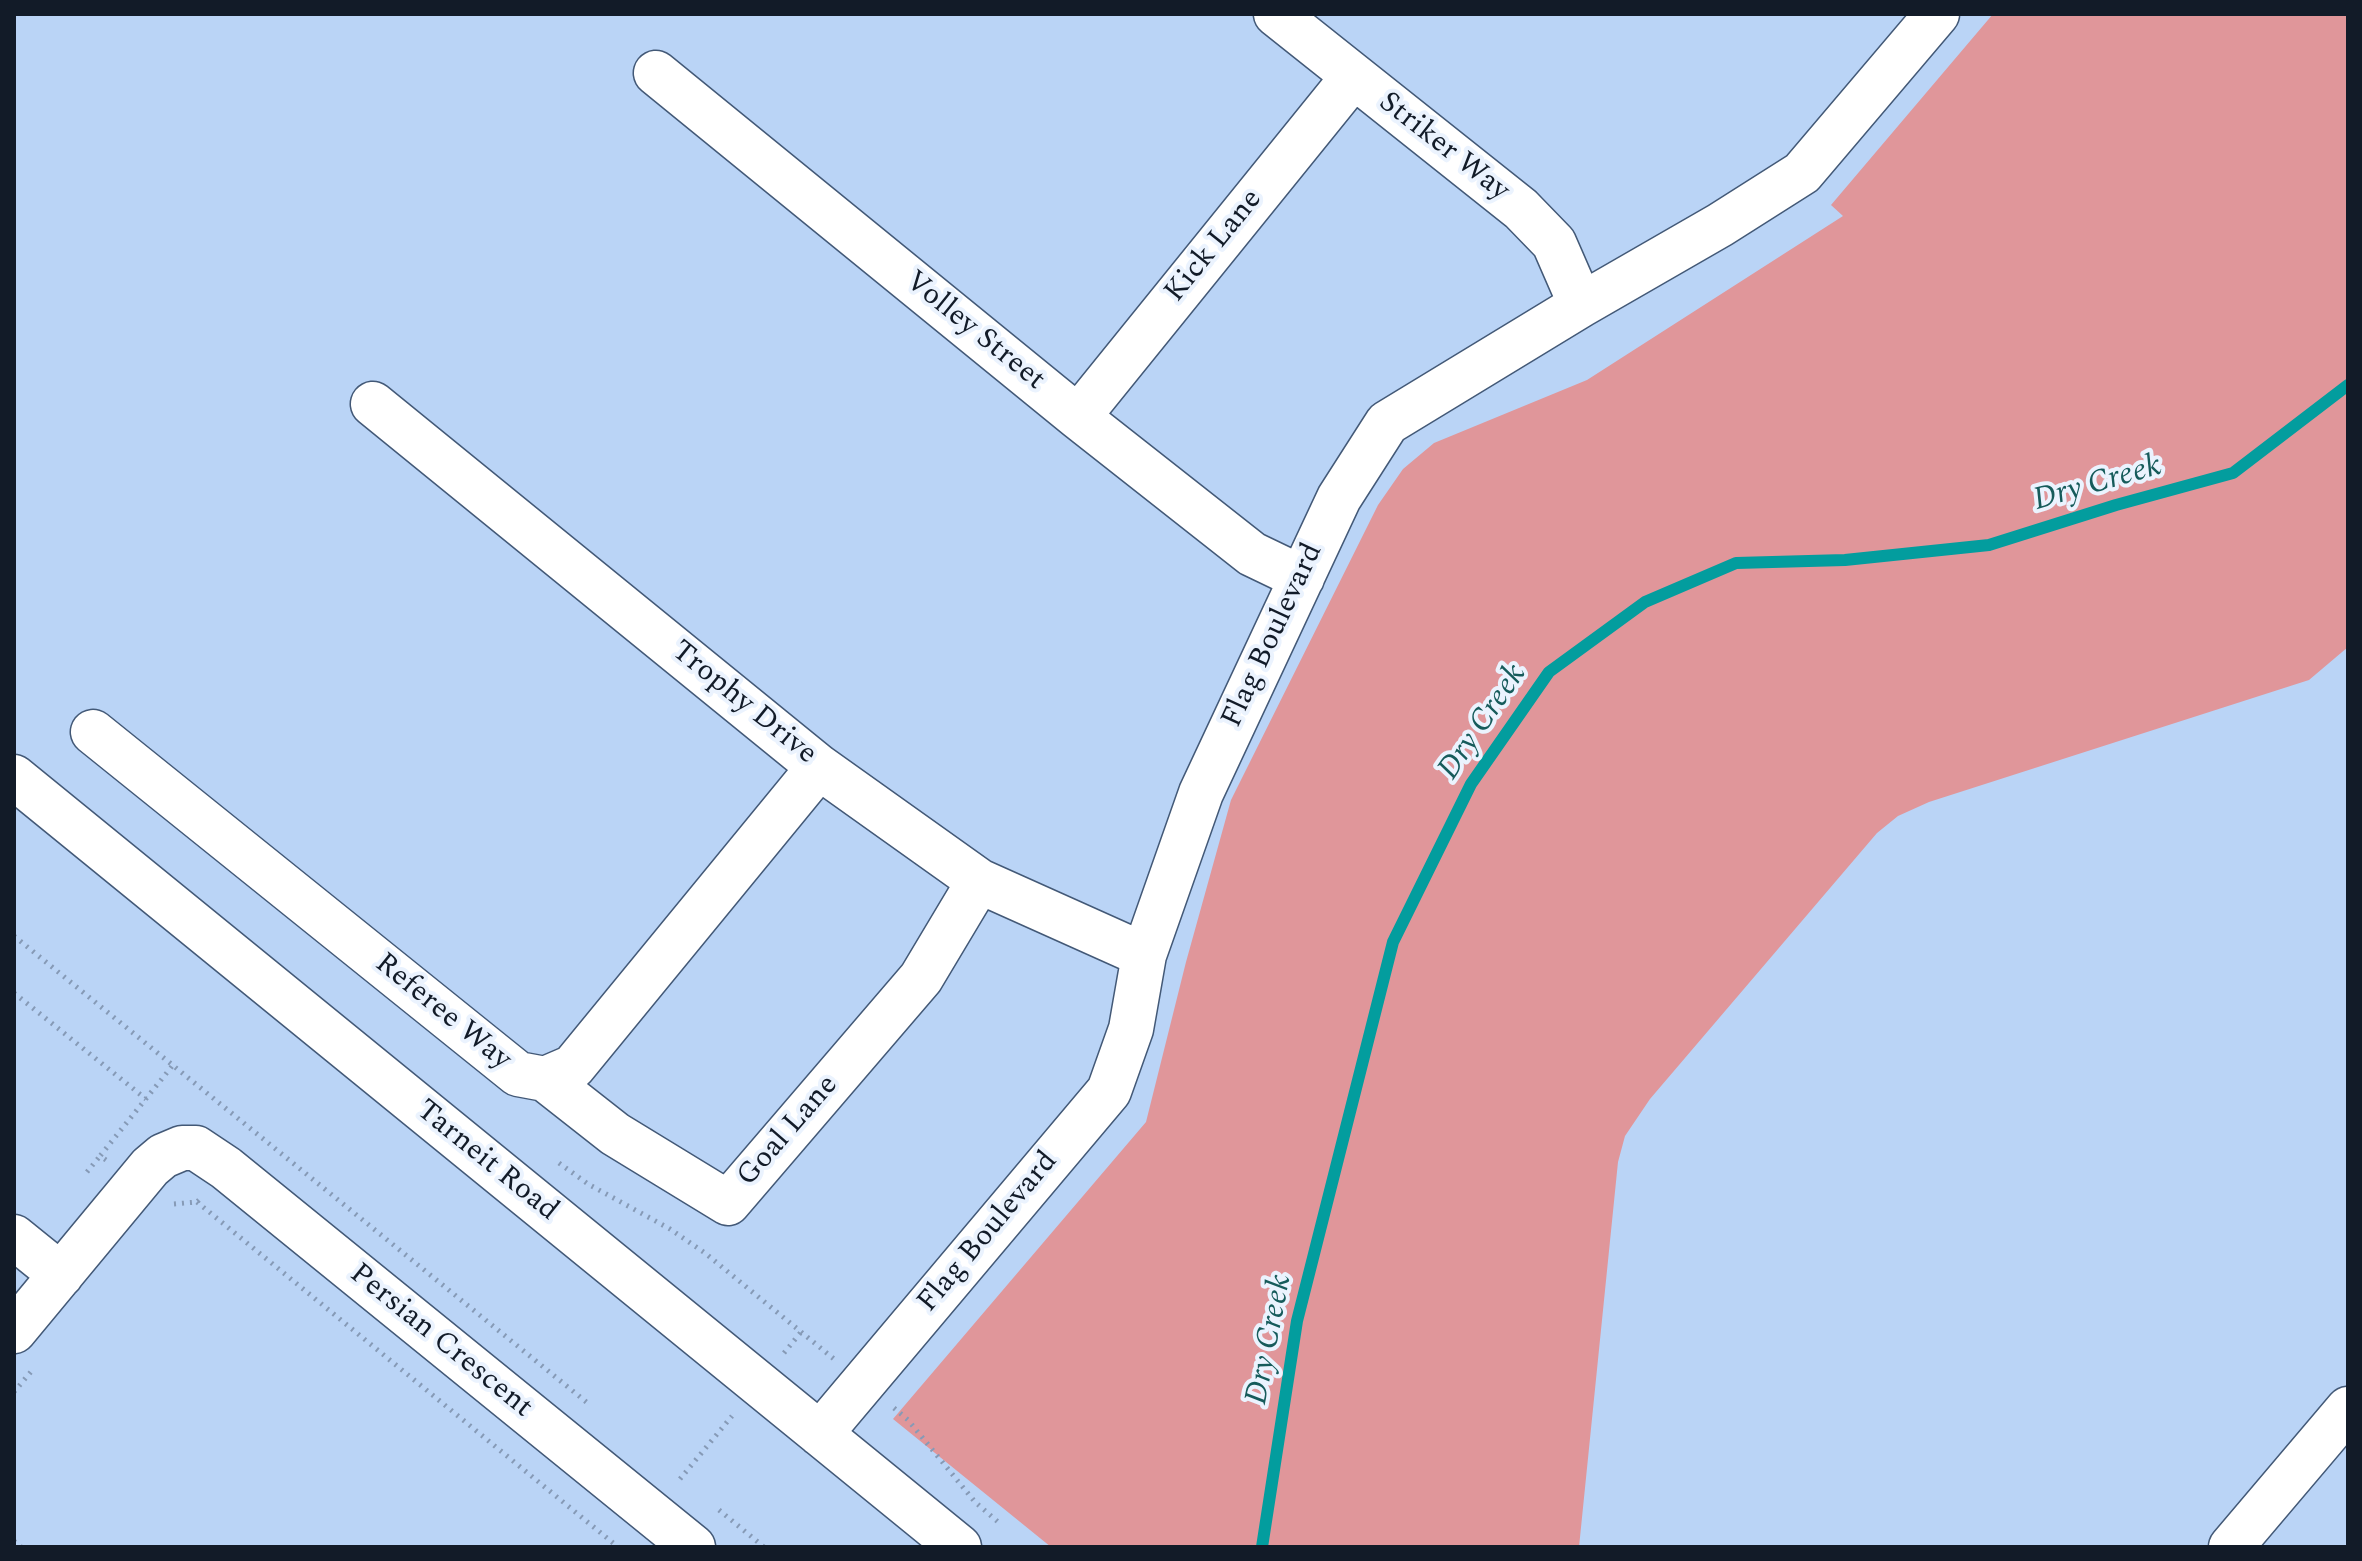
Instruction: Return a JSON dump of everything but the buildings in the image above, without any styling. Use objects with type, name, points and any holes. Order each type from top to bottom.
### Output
[{"type":"street","name":"Striker Way","points":[[1276,14],[1521,209],[1554,243],[1581,305]]},
{"type":"street","name":"Flag Boulevard","points":[[820,1434],[1109,1091],[1131,1029],[1144,955],[1201,793],[1339,498],[1387,423],[1802,173],[1917,21]]},
{"type":"street","name":"Volley Street","points":[[656,73],[1078,417],[1252,554],[1302,578]]},
{"type":"street","name":"Kick Lane","points":[[1078,417],[1353,77]]},
{"type":"street","name":"Trophy Drive","points":[[373,404],[819,767],[979,881],[1144,955]]},
{"type":"street","name":"Referee Way","points":[[93,732],[518,1074],[545,1079],[573,1067],[819,767]]},
{"type":"street","name":"Tarneit Road","points":[[14,777],[959,1547]]},
{"type":"street","name":"Goal Lane","points":[[545,1079],[615,1134],[728,1203],[921,978],[979,881]]},
{"type":"street","name":"Persian Crescent","points":[[61,1275],[150,1167],[163,1156],[182,1148],[196,1148],[212,1157],[693,1547]]},
{"type":"street","points":[[14,1237],[61,1275],[14,1331]]},
{"type":"street","points":[[2231,1547],[2348,1409]]},
{"type":"path","points":[[14,936],[593,1408]]},
{"type":"path","points":[[14,993],[146,1099]]},
{"type":"path","points":[[555,1161],[705,1253],[908,1420],[975,1502],[998,1522]]},
{"type":"path","points":[[197,1202],[618,1547]]},
{"type":"path","points":[[680,1479],[692,1488]]},
{"type":"path","points":[[716,1508],[764,1547]]},
{"type":"path","points":[[14,1541],[21,1547]]},
{"type":"shaded area","points":[[1993,14],[2348,14],[2348,647],[2309,680],[1929,802],[1898,816],[1877,833],[1650,1099],[1625,1136],[1618,1162],[1579,1547],[1051,1547],[893,1419],[1146,1122],[1231,800],[1378,505],[1403,469],[1434,443],[1587,380],[1843,216],[1831,205]]},
{"type":"waterway","name":"Dry Creek","points":[[1262,1547],[1297,1321],[1393,942],[1471,784],[1549,672],[1645,602],[1736,563],[1845,560],[1989,545],[2116,505],[2233,473],[2348,385]]}]
